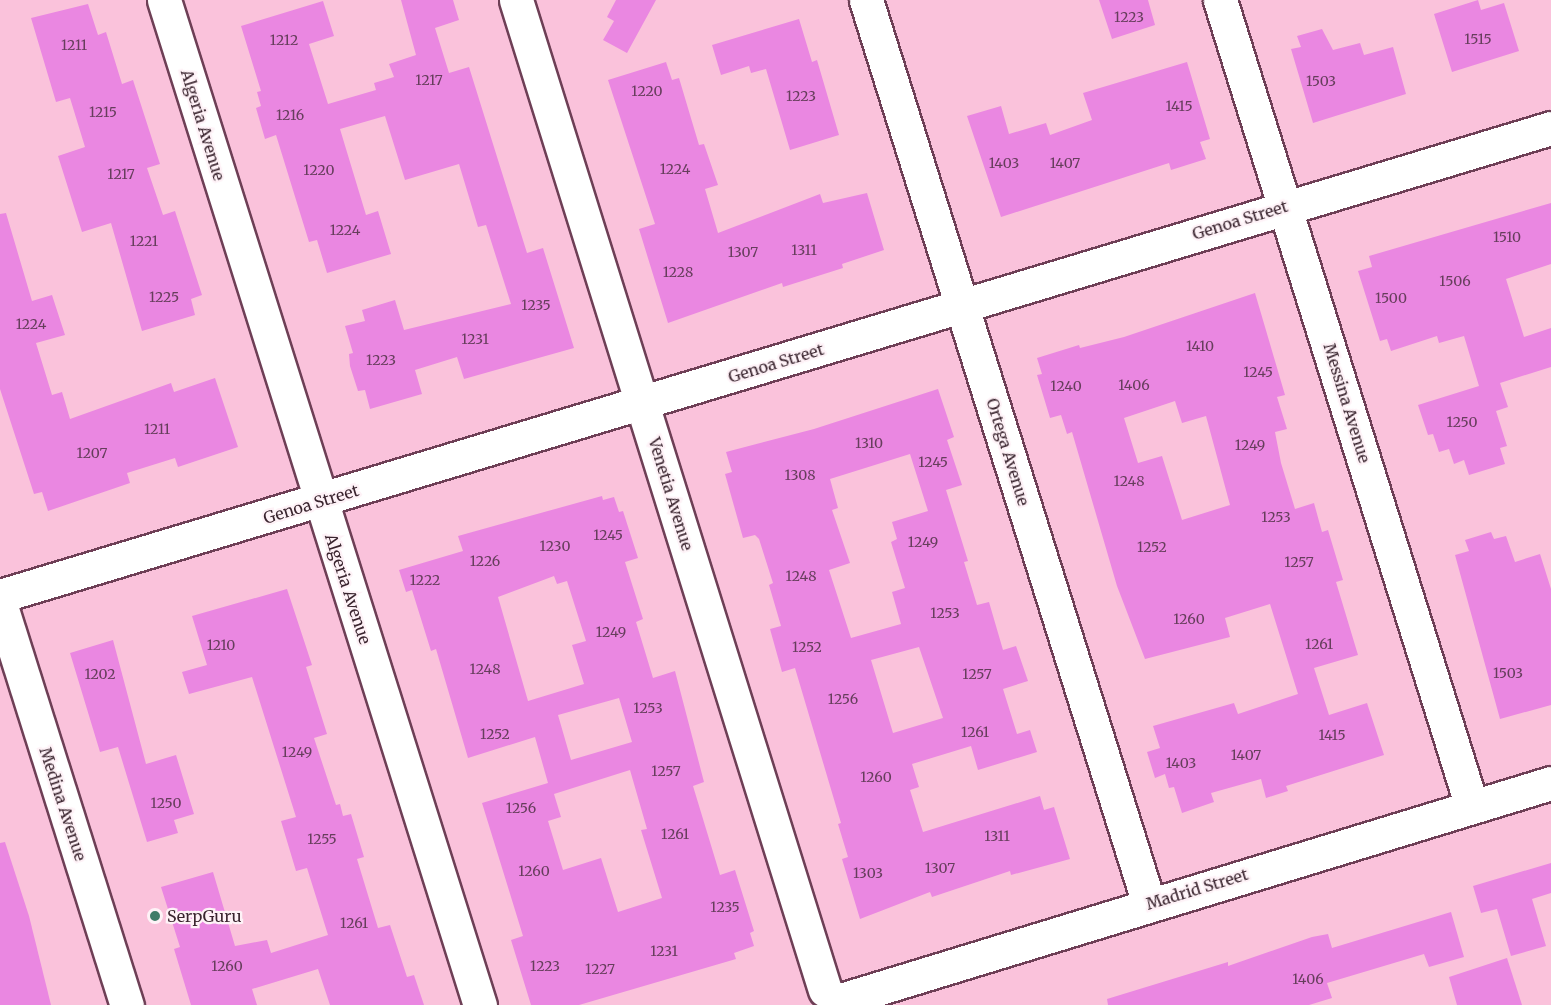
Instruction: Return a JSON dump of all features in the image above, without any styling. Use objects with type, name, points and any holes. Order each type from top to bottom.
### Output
[{"type":"street","name":"Algeria Avenue","points":[[164,0],[480,1005]]},
{"type":"street","name":"Venetia Avenue","points":[[516,0],[832,1000]]},
{"type":"street","name":"Ortega Avenue","points":[[866,0],[1149,904]]},
{"type":"street","name":"Messina Avenue","points":[[1220,0],[1472,807]]},
{"type":"street","name":"Genoa Street","points":[[0,596],[320,502],[1285,206],[1551,128]]},
{"type":"street","name":"Medina Avenue","points":[[0,603],[127,1005]]},
{"type":"street","name":"Madrid Street","points":[[832,1000],[1551,783]]},
{"type":"building","points":[[401,0],[453,0],[459,20],[435,28],[449,73],[469,67],[527,253],[543,248],[574,348],[464,379],[457,357],[415,370],[422,394],[370,409],[365,390],[358,391],[350,366],[349,354],[353,353],[345,326],[365,321],[362,310],[395,300],[404,330],[511,304],[486,225],[478,227],[459,164],[405,180],[385,116],[340,129],[366,215],[378,211],[391,254],[327,273],[317,240],[309,242],[276,135],[265,139],[256,108],[261,106],[257,92],[261,91],[241,26],[323,1],[334,36],[309,44],[328,104],[376,90],[374,83],[394,77],[389,64],[416,55]]},
{"type":"building","points":[[616,0],[656,0],[627,53],[603,40],[614,21],[607,17]]},
{"type":"building","points":[[1099,0],[1148,0],[1155,25],[1112,39]]},
{"type":"building","points":[[1478,0],[1481,10],[1504,3],[1519,51],[1452,72],[1434,14]]},
{"type":"building","points":[[88,4],[98,35],[106,32],[122,84],[133,80],[160,164],[147,168],[163,215],[175,211],[202,295],[191,299],[195,315],[142,331],[111,223],[82,232],[58,156],[85,147],[70,98],[56,102],[31,18]]},
{"type":"building","points":[[799,19],[812,62],[817,60],[839,135],[790,150],[766,69],[751,73],[749,66],[721,75],[712,45]]},
{"type":"building","points":[[1322,29],[1333,50],[1360,43],[1364,55],[1393,47],[1406,94],[1313,123],[1291,49],[1301,47],[1297,36]]},
{"type":"building","points":[[666,62],[672,80],[679,78],[699,145],[704,144],[718,185],[705,189],[718,233],[820,194],[823,203],[867,193],[884,250],[842,264],[843,268],[783,287],[782,283],[668,323],[639,229],[655,224],[608,80]]},
{"type":"building","points":[[1187,62],[1210,139],[1200,142],[1206,159],[1171,170],[1169,163],[1001,217],[967,116],[1001,106],[1009,134],[1046,123],[1050,135],[1092,120],[1083,93]]},
{"type":"building","points":[[1551,203],[1551,264],[1506,279],[1524,337],[1551,328],[1551,367],[1500,383],[1508,407],[1496,411],[1507,446],[1500,448],[1505,464],[1469,475],[1464,460],[1454,464],[1449,449],[1439,452],[1433,434],[1428,435],[1418,405],[1479,386],[1464,336],[1439,343],[1437,336],[1391,351],[1387,339],[1380,341],[1358,271],[1372,267],[1369,256]]},
{"type":"building","points":[[6,213],[32,301],[52,295],[65,335],[36,343],[52,395],[62,392],[70,419],[171,383],[174,392],[215,378],[238,447],[178,467],[175,458],[127,473],[130,483],[48,511],[42,492],[34,494],[0,389],[0,214]]},
{"type":"building","points":[[1255,293],[1285,395],[1277,397],[1287,429],[1275,432],[1281,463],[1295,509],[1314,503],[1322,532],[1328,530],[1343,580],[1336,582],[1358,655],[1314,668],[1329,715],[1367,703],[1384,755],[1286,786],[1288,791],[1266,798],[1261,779],[1211,793],[1214,802],[1182,813],[1174,787],[1169,788],[1165,774],[1155,778],[1147,752],[1160,748],[1153,726],[1234,703],[1238,714],[1298,694],[1270,604],[1225,618],[1230,637],[1145,659],[1117,586],[1072,432],[1067,434],[1061,415],[1050,418],[1037,375],[1042,374],[1037,358],[1079,345],[1080,348],[1124,337]],"holes":[[[1175,401],[1182,423],[1206,416],[1230,505],[1182,520],[1162,456],[1138,463],[1124,418]]]},
{"type":"building","points":[[938,389],[954,437],[947,440],[962,485],[946,490],[968,561],[964,562],[977,605],[989,602],[1003,650],[1016,646],[1028,681],[1003,689],[1017,734],[1030,730],[1037,752],[978,770],[971,746],[912,764],[919,787],[910,790],[923,832],[1040,796],[1044,810],[1054,807],[1070,859],[1011,875],[1010,871],[932,897],[930,892],[860,919],[842,859],[848,857],[838,824],[841,823],[795,668],[782,672],[770,629],[781,626],[769,585],[773,583],[759,539],[755,535],[743,538],[725,474],[732,472],[726,452],[814,429]],"holes":[[[910,454],[928,511],[892,522],[897,539],[891,542],[905,588],[892,592],[901,624],[851,638],[829,570],[850,563],[832,510],[838,508],[830,479]],[[919,647],[943,718],[893,733],[871,660]]]},
{"type":"building","points":[[602,496],[603,500],[614,497],[619,512],[623,511],[638,558],[625,562],[643,619],[636,622],[653,678],[675,671],[704,782],[693,786],[720,875],[735,870],[754,931],[750,933],[754,946],[734,953],[736,959],[579,1005],[531,1005],[511,940],[523,936],[482,803],[548,783],[535,737],[468,758],[436,649],[431,651],[412,590],[406,592],[399,570],[463,551],[458,536]],"holes":[[[554,576],[557,584],[567,581],[586,641],[572,645],[584,684],[528,701],[498,597]],[[619,698],[632,742],[571,760],[558,715]],[[630,770],[647,829],[641,830],[662,898],[618,912],[601,858],[563,870],[548,821],[561,817],[554,794]]]},
{"type":"building","points":[[1491,532],[1494,539],[1506,536],[1515,562],[1540,554],[1551,589],[1551,705],[1500,719],[1455,555],[1469,551],[1465,540]]},
{"type":"building","points":[[287,589],[312,665],[306,667],[327,734],[314,738],[336,805],[340,804],[343,816],[351,814],[364,857],[357,859],[378,928],[390,925],[407,977],[414,975],[424,1005],[330,1005],[318,969],[252,989],[257,1005],[191,1005],[174,949],[180,947],[161,887],[213,872],[235,946],[267,940],[271,953],[328,935],[307,868],[296,871],[281,821],[296,817],[252,677],[189,694],[182,672],[207,665],[192,616]]},
{"type":"building","points":[[113,640],[146,764],[176,755],[194,814],[174,820],[178,833],[147,842],[118,747],[100,752],[70,653]]},
{"type":"building","points":[[5,842],[29,916],[51,1005],[0,1005],[0,843]]},
{"type":"building","points":[[1551,863],[1551,893],[1532,899],[1546,946],[1511,956],[1497,909],[1481,913],[1473,886]]},
{"type":"building","points":[[1451,912],[1464,957],[1429,967],[1424,954],[1327,983],[1332,998],[1309,1005],[1108,1005],[1107,999],[1228,962],[1228,966],[1312,937],[1328,934],[1332,948]]},
{"type":"building","points":[[1507,958],[1522,1005],[1457,1005],[1449,977]]},
{"type":"place","name":"SerpGuru","points":[[155,916]]}]
